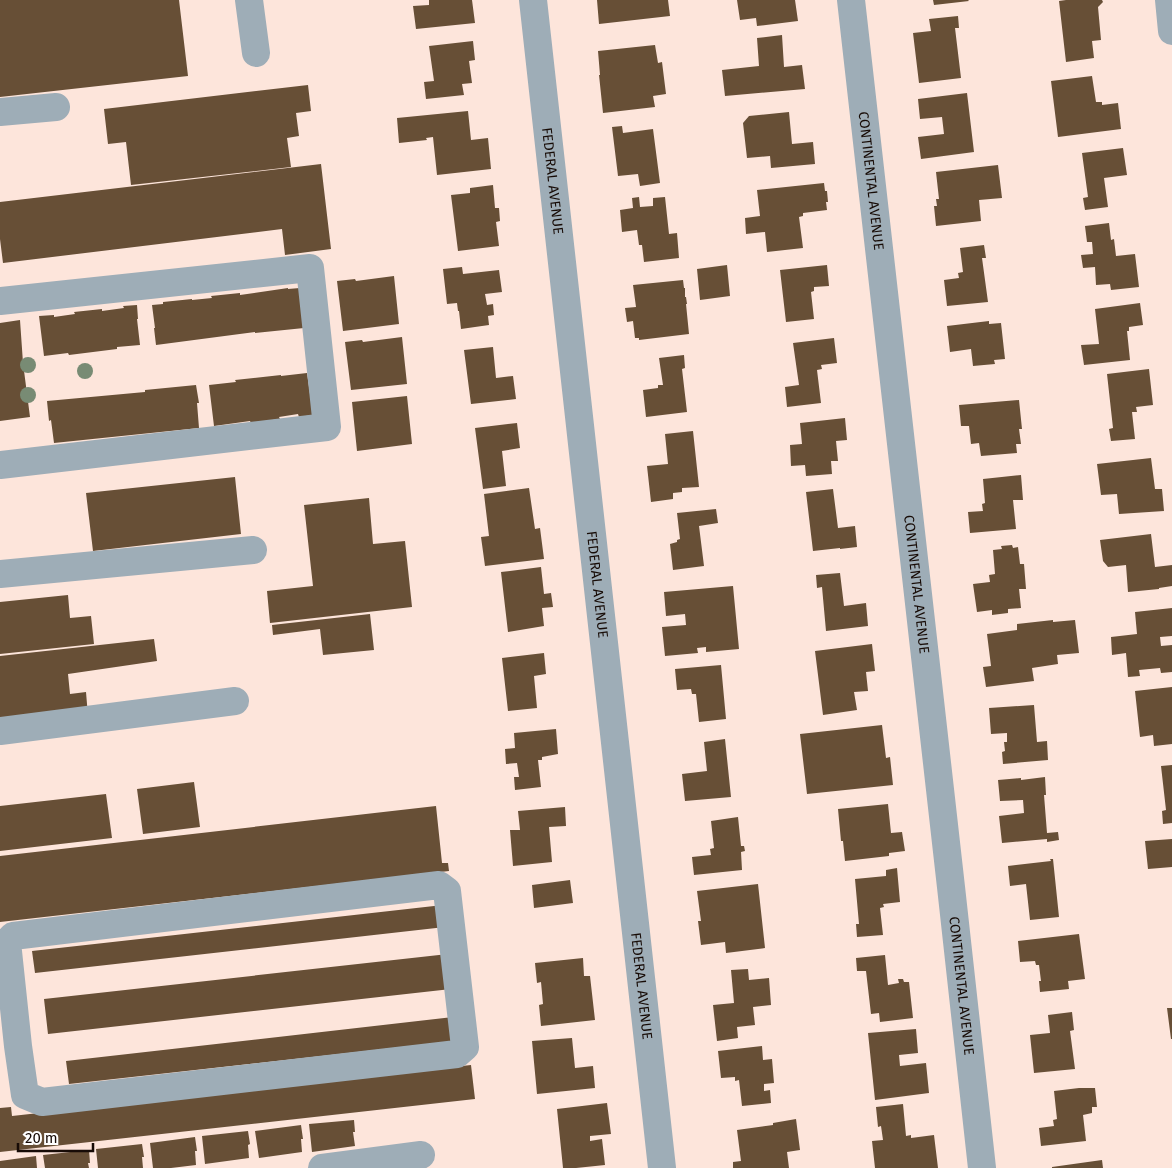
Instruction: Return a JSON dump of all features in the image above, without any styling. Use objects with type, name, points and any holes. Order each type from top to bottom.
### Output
[{"type":"street","points":[[249,0],[256,53]]},
{"type":"street","name":"FEDERAL AVENUE","points":[[533,0],[662,1168]]},
{"type":"street","name":"CONTINENTAL AVENUE","points":[[851,0],[982,1168]]},
{"type":"street","points":[[1168,0],[1172,30]]},
{"type":"street","points":[[0,112],[56,107]]},
{"type":"street","points":[[0,301],[310,268],[326,427],[0,465]]},
{"type":"street","points":[[0,574],[253,550]]},
{"type":"street","points":[[0,731],[235,701]]},
{"type":"street","points":[[439,885],[448,891],[465,1047],[457,1054],[42,1102],[25,1095],[9,1047],[7,942],[13,936],[439,885]]},
{"type":"street","points":[[322,1168],[421,1155]]},
{"type":"building","points":[[0,0],[179,0],[188,76],[0,97]]},
{"type":"building","points":[[429,0],[472,0],[475,23],[416,29],[413,6],[429,5]]},
{"type":"building","points":[[597,0],[668,0],[670,16],[599,24]]},
{"type":"building","points":[[737,0],[795,0],[798,21],[757,26],[756,18],[740,20]]},
{"type":"building","points":[[933,0],[968,0],[969,1],[934,5]]},
{"type":"building","points":[[1102,0],[1103,2],[1098,7],[1101,40],[1092,41],[1094,58],[1066,62],[1059,1]]},
{"type":"building","points":[[958,16],[959,28],[955,28],[961,78],[919,83],[913,33],[931,31],[929,19]]},
{"type":"building","points":[[782,35],[784,67],[802,65],[805,89],[725,96],[722,70],[759,66],[757,38]]},
{"type":"building","points":[[473,41],[475,60],[469,61],[472,83],[462,84],[464,95],[426,99],[424,82],[434,81],[429,46]]},
{"type":"building","points":[[655,45],[658,63],[662,62],[666,94],[653,96],[655,107],[603,113],[598,51]]},
{"type":"building","points":[[1092,76],[1096,102],[1102,102],[1102,105],[1118,103],[1121,129],[1058,137],[1051,81]]},
{"type":"building","points":[[308,85],[311,111],[296,113],[299,136],[287,138],[291,167],[131,185],[126,142],[108,144],[104,109]]},
{"type":"building","points":[[967,93],[974,152],[921,159],[918,137],[944,134],[942,117],[920,119],[918,99]]},
{"type":"building","points":[[468,111],[471,140],[488,138],[491,169],[437,175],[433,137],[426,138],[427,140],[399,143],[397,118]]},
{"type":"building","points":[[789,112],[792,144],[813,142],[815,164],[771,168],[770,156],[747,158],[743,123],[749,116]]},
{"type":"building","points":[[622,126],[623,133],[653,129],[660,183],[640,186],[638,174],[618,176],[612,127]]},
{"type":"building","points":[[1123,148],[1127,175],[1104,178],[1108,207],[1085,210],[1083,198],[1088,197],[1082,153]]},
{"type":"building","points":[[321,164],[331,249],[285,255],[282,229],[3,263],[0,239],[0,202]]},
{"type":"building","points":[[998,165],[1002,198],[979,200],[981,221],[936,226],[934,206],[937,206],[936,199],[939,199],[936,172]]},
{"type":"building","points":[[824,183],[825,191],[827,191],[827,210],[803,213],[803,216],[799,217],[803,248],[767,252],[765,232],[746,234],[745,218],[760,216],[757,190]]},
{"type":"building","points":[[493,185],[495,208],[499,208],[500,221],[496,222],[499,246],[458,251],[451,195],[470,193],[470,188]]},
{"type":"building","points":[[639,197],[640,207],[653,206],[653,198],[665,197],[669,234],[677,233],[679,258],[644,262],[642,245],[639,245],[637,230],[622,232],[620,210],[633,208],[632,198]]},
{"type":"building","points":[[1109,223],[1111,240],[1114,239],[1116,256],[1135,254],[1139,287],[1111,290],[1110,284],[1096,285],[1095,267],[1083,268],[1081,255],[1093,254],[1092,242],[1087,242],[1085,226]]},
{"type":"building","points":[[984,245],[986,258],[982,258],[988,302],[947,306],[944,280],[959,278],[958,273],[963,272],[960,248]]},
{"type":"building","points":[[727,265],[730,296],[700,300],[697,269]]},
{"type":"building","points":[[827,265],[829,286],[814,287],[814,291],[811,292],[814,319],[786,322],[780,270]]},
{"type":"building","points":[[462,267],[463,274],[499,270],[502,292],[485,294],[487,305],[493,304],[494,315],[488,316],[489,325],[461,329],[457,303],[447,304],[443,269]]},
{"type":"building","points":[[394,276],[399,324],[343,331],[337,281],[355,279],[356,281]]},
{"type":"building","points":[[683,280],[689,334],[639,340],[639,338],[635,338],[633,321],[627,322],[625,308],[636,307],[633,285]]},
{"type":"building","points":[[300,288],[304,328],[255,332],[156,345],[152,305],[163,304],[163,302],[212,298],[211,296],[240,293],[240,295]]},
{"type":"building","points":[[1140,303],[1143,325],[1129,327],[1129,331],[1127,331],[1130,360],[1084,365],[1081,345],[1099,344],[1095,309]]},
{"type":"building","points":[[137,305],[140,345],[69,355],[68,353],[44,356],[39,316],[54,315],[54,317],[75,314],[74,312],[102,309],[102,311]]},
{"type":"building","points":[[20,320],[30,417],[0,421],[0,323]]},
{"type":"building","points":[[989,321],[989,324],[1001,323],[1005,359],[994,360],[995,364],[973,366],[971,349],[950,352],[947,326]]},
{"type":"building","points":[[402,337],[407,384],[351,390],[345,342],[362,340],[363,342]]},
{"type":"building","points":[[834,338],[837,363],[821,365],[822,369],[817,370],[821,403],[787,407],[785,387],[799,385],[793,343]]},
{"type":"building","points":[[493,347],[496,378],[513,376],[516,399],[471,404],[464,350]]},
{"type":"building","points":[[684,355],[685,368],[682,369],[687,412],[646,417],[643,390],[658,388],[658,385],[663,385],[659,358]]},
{"type":"building","points":[[1149,369],[1153,405],[1136,407],[1137,412],[1132,412],[1135,439],[1111,441],[1109,429],[1113,428],[1107,374]]},
{"type":"building","points":[[307,373],[313,415],[299,417],[298,414],[279,417],[280,419],[214,426],[209,385],[236,382],[235,380]]},
{"type":"building","points":[[196,385],[199,403],[197,403],[199,428],[54,443],[47,401],[145,392],[145,390]]},
{"type":"building","points":[[407,396],[412,444],[357,451],[352,402]]},
{"type":"building","points":[[1019,400],[1022,429],[1019,429],[1021,444],[1016,444],[1017,453],[981,456],[979,443],[971,444],[969,426],[961,426],[959,405]]},
{"type":"building","points":[[845,418],[847,440],[836,441],[838,461],[831,461],[832,474],[806,476],[805,465],[791,466],[790,445],[802,444],[800,423]]},
{"type":"building","points":[[517,423],[520,448],[502,451],[506,486],[483,489],[475,428]]},
{"type":"building","points":[[693,431],[699,487],[682,488],[682,492],[673,493],[673,499],[651,502],[647,466],[668,464],[665,434]]},
{"type":"building","points":[[1151,458],[1155,489],[1162,489],[1164,511],[1119,514],[1117,494],[1101,495],[1097,464]]},
{"type":"building","points":[[1021,475],[1023,500],[1013,500],[1016,529],[970,533],[968,512],[983,511],[982,504],[985,503],[983,479]]},
{"type":"building","points":[[235,477],[241,534],[93,551],[86,493]]},
{"type":"building","points":[[529,488],[535,529],[540,528],[544,559],[485,566],[481,537],[489,536],[484,494]]},
{"type":"building","points":[[833,489],[838,528],[855,526],[857,547],[813,551],[806,492]]},
{"type":"building","points":[[369,498],[373,544],[405,541],[412,607],[270,623],[267,591],[313,586],[304,505]]},
{"type":"building","points":[[716,509],[718,523],[699,526],[704,566],[673,570],[670,544],[680,539],[677,513]]},
{"type":"building","points":[[1151,534],[1155,567],[1172,565],[1172,586],[1128,592],[1126,565],[1108,567],[1103,561],[1100,540]]},
{"type":"building","points":[[1012,545],[1013,548],[1018,547],[1020,564],[1024,564],[1026,589],[1019,589],[1021,608],[1008,609],[1008,613],[992,615],[992,610],[977,612],[973,584],[990,582],[989,575],[995,574],[993,550],[1002,549],[1001,546]]},
{"type":"building","points":[[541,567],[544,594],[551,593],[553,607],[542,608],[544,626],[508,632],[501,572]]},
{"type":"building","points":[[840,573],[844,606],[866,603],[868,626],[826,631],[822,587],[817,588],[816,575]]},
{"type":"building","points":[[733,586],[739,649],[706,652],[706,647],[697,648],[698,653],[665,656],[662,627],[686,625],[685,614],[666,616],[664,592]]},
{"type":"building","points":[[68,595],[70,618],[91,616],[94,644],[0,654],[0,602]]},
{"type":"building","points":[[1172,608],[1172,636],[1160,637],[1161,646],[1172,645],[1172,672],[1161,673],[1160,668],[1139,670],[1140,676],[1128,677],[1126,653],[1112,655],[1111,637],[1137,634],[1135,612]]},
{"type":"building","points":[[370,614],[374,650],[323,655],[320,629],[273,635],[272,625]]},
{"type":"building","points":[[1053,620],[1053,622],[1075,620],[1079,653],[1057,655],[1058,664],[1032,668],[1034,681],[986,687],[983,667],[991,666],[987,634],[1017,630],[1017,624]]},
{"type":"building","points":[[154,639],[157,661],[68,674],[70,694],[86,692],[88,716],[0,725],[0,656]]},
{"type":"building","points":[[872,644],[875,671],[866,672],[868,691],[854,692],[857,710],[823,715],[815,651]]},
{"type":"building","points":[[544,653],[546,674],[534,676],[537,708],[508,711],[502,658]]},
{"type":"building","points":[[721,665],[726,719],[699,722],[696,694],[692,694],[691,689],[677,690],[675,669]]},
{"type":"building","points":[[1172,687],[1172,744],[1154,746],[1153,735],[1140,737],[1135,691]]},
{"type":"building","points":[[1034,705],[1037,742],[1047,741],[1048,760],[1003,764],[1002,752],[1005,751],[1004,742],[1007,742],[1007,733],[991,734],[989,708]]},
{"type":"building","points":[[882,725],[886,758],[890,757],[893,785],[807,794],[800,734]]},
{"type":"building","points":[[556,729],[558,754],[542,757],[542,760],[538,760],[541,787],[515,790],[514,777],[519,777],[517,763],[506,764],[505,749],[515,748],[514,733]]},
{"type":"building","points":[[725,739],[731,797],[685,801],[682,774],[707,771],[704,742]]},
{"type":"building","points":[[1172,765],[1172,823],[1163,824],[1162,811],[1166,810],[1161,766]]},
{"type":"building","points":[[1045,777],[1046,795],[1044,795],[1047,833],[1058,832],[1059,840],[1047,842],[1047,839],[1002,843],[999,816],[1024,813],[1023,800],[1000,801],[998,780]]},
{"type":"building","points":[[194,782],[200,827],[143,834],[137,789]]},
{"type":"building","points":[[106,794],[112,838],[0,851],[0,806]]},
{"type":"building","points":[[888,804],[891,833],[902,832],[905,851],[889,853],[889,856],[845,861],[838,809]]},
{"type":"building","points":[[436,806],[442,863],[448,863],[449,871],[0,922],[0,856]]},
{"type":"building","points":[[565,807],[566,826],[549,827],[552,862],[513,866],[510,830],[520,830],[518,811]]},
{"type":"building","points":[[738,817],[741,846],[744,846],[745,851],[741,852],[742,870],[694,875],[692,857],[711,855],[710,849],[714,848],[711,821]]},
{"type":"building","points":[[1172,839],[1172,867],[1148,869],[1145,841]]},
{"type":"building","points":[[1050,859],[1053,859],[1059,917],[1030,920],[1026,884],[1010,886],[1008,866],[1051,861]]},
{"type":"building","points":[[897,868],[900,902],[883,904],[884,907],[880,908],[883,935],[857,937],[856,924],[859,924],[855,879],[886,876],[886,870]]},
{"type":"building","points":[[570,880],[573,903],[534,908],[532,885]]},
{"type":"building","points":[[758,884],[765,948],[726,953],[725,942],[701,945],[698,921],[701,921],[697,891]]},
{"type":"building","points":[[443,905],[445,927],[35,973],[32,951]]},
{"type":"building","points":[[1079,934],[1085,979],[1068,981],[1069,989],[1040,992],[1039,965],[1036,965],[1035,961],[1020,962],[1018,941]]},
{"type":"building","points":[[448,954],[451,989],[48,1034],[44,999]]},
{"type":"building","points":[[885,955],[888,985],[899,983],[898,979],[909,982],[913,1018],[880,1022],[879,1013],[871,1014],[866,971],[857,971],[856,958]]},
{"type":"building","points":[[583,958],[584,976],[590,976],[595,1020],[541,1026],[539,1005],[543,1004],[541,982],[537,983],[535,963]]},
{"type":"building","points":[[748,969],[749,980],[769,978],[771,1005],[753,1007],[755,1025],[737,1027],[738,1038],[717,1041],[713,1005],[734,1003],[731,970]]},
{"type":"building","points":[[1167,1008],[1172,1008],[1172,1039],[1171,1039]]},
{"type":"building","points":[[1072,1012],[1074,1030],[1070,1031],[1075,1069],[1034,1073],[1030,1035],[1050,1033],[1048,1015]]},
{"type":"building","points":[[453,1017],[456,1041],[69,1084],[66,1061]]},
{"type":"building","points":[[916,1029],[918,1053],[899,1055],[900,1066],[926,1063],[929,1093],[875,1100],[868,1033]]},
{"type":"building","points":[[572,1038],[575,1068],[593,1066],[595,1088],[537,1094],[532,1041]]},
{"type":"building","points":[[762,1046],[763,1060],[772,1059],[774,1083],[764,1084],[764,1091],[770,1090],[771,1103],[742,1106],[739,1080],[735,1081],[735,1077],[721,1078],[718,1051]]},
{"type":"building","points":[[471,1065],[475,1099],[0,1152],[0,1108],[11,1107],[12,1116]]},
{"type":"building","points":[[1095,1088],[1097,1107],[1092,1107],[1092,1113],[1083,1115],[1086,1141],[1041,1146],[1039,1128],[1054,1126],[1053,1120],[1057,1119],[1054,1091]]},
{"type":"building","points":[[607,1103],[611,1134],[590,1136],[590,1141],[602,1139],[605,1165],[563,1168],[557,1109]]},
{"type":"building","points":[[903,1104],[906,1136],[911,1135],[911,1138],[934,1135],[938,1168],[875,1168],[872,1141],[883,1140],[881,1126],[878,1127],[876,1107]]},
{"type":"building","points":[[796,1119],[800,1150],[787,1152],[789,1168],[733,1168],[733,1162],[741,1161],[737,1130],[773,1125],[773,1123]]},
{"type":"building","points":[[354,1120],[355,1146],[312,1152],[309,1124]]},
{"type":"building","points":[[301,1125],[302,1152],[259,1158],[255,1131]]},
{"type":"building","points":[[248,1131],[250,1144],[248,1145],[249,1158],[205,1164],[202,1136]]},
{"type":"building","points":[[195,1137],[196,1165],[153,1168],[150,1143]]},
{"type":"building","points":[[142,1144],[143,1168],[98,1168],[96,1149]]},
{"type":"building","points":[[89,1150],[89,1168],[45,1168],[43,1155]]},
{"type":"building","points":[[36,1156],[37,1168],[0,1168],[0,1161]]},
{"type":"building","points":[[1102,1160],[1103,1168],[1052,1168],[1052,1167]]}]
